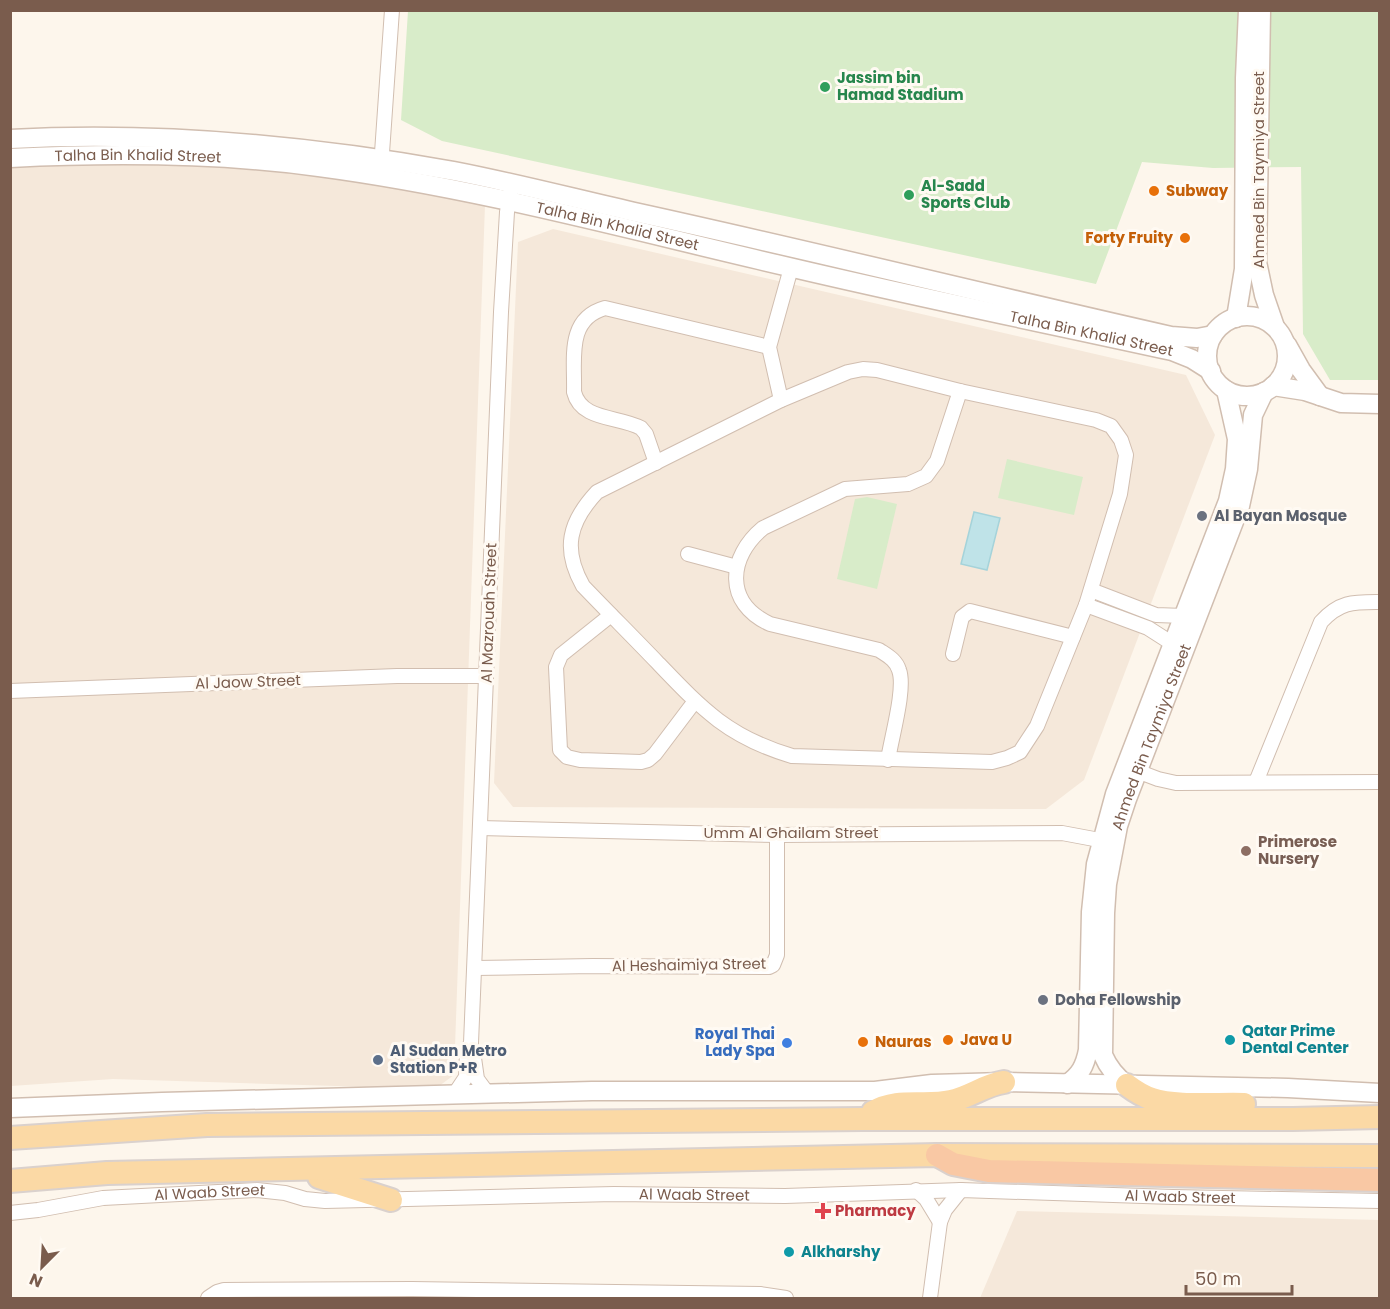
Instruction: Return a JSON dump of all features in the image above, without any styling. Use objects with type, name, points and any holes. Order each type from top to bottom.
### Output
[{"type":"highway","points":[[937,1155],[953,1164],[989,1171],[1380,1180]]},
{"type":"main road","points":[[862,1119],[893,1104],[950,1101],[960,1099],[992,1084],[1004,1082]]},
{"type":"main road","points":[[1127,1085],[1155,1100],[1246,1104],[1293,1119]]},
{"type":"main road","points":[[11,1138],[207,1125],[862,1119],[1293,1119],[1380,1116]]},
{"type":"main road","name":"Al Waab Street","points":[[10,1181],[107,1173],[937,1155],[1312,1158],[1380,1156]]},
{"type":"main road","points":[[285,1170],[346,1184],[391,1200]]},
{"type":"street","points":[[380,168],[392,10]]},
{"type":"street","name":"Ahmed Bin Taymiya Street","points":[[1236,318],[1244,269],[1245,78],[1248,10]]},
{"type":"street","name":"Ahmed Bin Taymiya Street","points":[[1261,10],[1257,262],[1264,295],[1280,334]]},
{"type":"street","name":"Talha Bin Khalid Street","points":[[10,139],[105,137],[282,146],[467,191],[510,192],[1171,336],[1197,338],[1213,335]]},
{"type":"street","name":"Talha Bin Khalid Street","points":[[10,158],[173,155],[380,168]]},
{"type":"street","name":"Talha Bin Khalid Street","points":[[510,192],[791,268],[1172,351],[1192,359],[1210,371]]},
{"type":"street","name":"Al Mazrouah Street","points":[[471,1043],[501,312],[510,192]]},
{"type":"street","points":[[781,400],[769,347],[791,268]]},
{"type":"street","points":[[656,463],[646,434],[641,428],[590,412],[581,408],[576,401],[574,393],[576,334],[583,319],[593,311],[605,308],[769,347]]},
{"type":"street","points":[[1320,396],[1301,370],[1280,334],[1267,321],[1257,317],[1236,318],[1227,322],[1213,335],[1209,346],[1210,371],[1226,390],[1245,396],[1269,389],[1297,389],[1341,403],[1380,404]]},
{"type":"street","points":[[1269,389],[1280,379],[1287,361],[1280,334]]},
{"type":"street","points":[[863,369],[877,370],[960,391],[1096,420],[1111,426],[1121,440],[1126,455],[1120,494],[1091,590],[1038,726],[1020,752],[1007,759],[992,762],[792,756],[764,748],[740,736],[695,701],[583,586],[574,570],[571,556],[573,527],[578,514],[597,492],[781,400],[848,372],[863,369]]},
{"type":"street","name":"Ahmed Bin Taymiya Street","points":[[1132,769],[1240,506],[1248,469],[1253,415],[1269,389]]},
{"type":"street","name":"Ahmed Bin Taymiya Street","points":[[1066,1084],[1082,1070],[1088,1050],[1091,912],[1095,872],[1127,799],[1132,769],[1173,644],[1232,486],[1237,439],[1226,390]]},
{"type":"street","points":[[888,760],[902,681],[899,668],[892,658],[879,651],[770,624],[758,618],[747,610],[740,599],[736,585],[737,567],[747,545],[763,528],[845,489],[908,484],[926,476],[937,461],[960,391]]},
{"type":"street","points":[[688,554],[737,567]]},
{"type":"street","points":[[1091,590],[1141,610],[1165,616],[1184,616]]},
{"type":"street","points":[[1256,782],[1321,622],[1330,612],[1341,606],[1353,602],[1380,602]]},
{"type":"street","points":[[1086,605],[1136,623],[1173,644]]},
{"type":"street","points":[[1136,623],[1141,610]]},
{"type":"street","points":[[953,654],[962,617],[970,611],[1073,637]]},
{"type":"street","points":[[611,615],[561,656],[556,667],[560,750],[567,757],[580,760],[641,762],[648,760],[695,701]]},
{"type":"street","name":"Al Jaow Street","points":[[10,691],[397,676],[486,676]]},
{"type":"street","points":[[1132,769],[1176,783],[1380,782]]},
{"type":"street","name":"Umm Al Ghailam Street","points":[[480,828],[777,835],[1049,832],[1075,834],[1108,841]]},
{"type":"street","name":"Al Heshaimiya Street","points":[[475,968],[769,967],[777,955],[777,835]]},
{"type":"street","name":"Ahmed Bin Taymiya Street","points":[[1108,841],[1103,1049],[1109,1067],[1117,1078],[1127,1085]]},
{"type":"street","points":[[471,1043],[477,1079],[488,1094]]},
{"type":"street","points":[[454,1095],[466,1077],[468,1051],[471,1043]]},
{"type":"street","points":[[10,1108],[603,1091],[875,1091],[932,1084],[1004,1082],[1288,1088],[1380,1093]]},
{"type":"street","name":"Al Waab Street","points":[[10,1213],[103,1198],[257,1190],[325,1201],[614,1194],[785,1196],[916,1190],[1380,1201]]},
{"type":"street","points":[[916,1190],[926,1199],[940,1222]]},
{"type":"street","points":[[930,1299],[940,1222],[949,1205],[961,1190]]},
{"type":"street","points":[[208,1299],[224,1290],[410,1294],[692,1296],[760,1294],[786,1299]]},
{"type":"shaded area","points":[[124,157],[327,174],[485,205],[454,1075],[435,1089],[113,1079],[11,1086],[11,160]]},
{"type":"shaded area","points":[[553,229],[1186,375],[1215,435],[1084,780],[1046,809],[513,807],[494,783],[518,242]]},
{"type":"shaded area","points":[[1017,1211],[1379,1220],[1379,1298],[980,1298]]},
{"type":"green space","name":"Al-Sadd Sports Club","points":[[408,11],[1379,11],[1379,380],[1330,380],[1303,334],[1301,167],[1213,168],[1142,162],[1096,284],[442,141],[401,120]]},
{"type":"green space","points":[[1007,459],[1083,477],[1074,515],[998,498]]},
{"type":"green space","points":[[867,497],[897,504],[877,589],[837,579],[855,499]]},
{"type":"water","points":[[974,512],[1000,518],[987,570],[961,564]]},
{"type":"place","name":"Jassim bin Hamad Stadium","points":[[825,87]]},
{"type":"place","name":"Subway","points":[[1154,191]]},
{"type":"place","name":"Al-Sadd Sports Club","points":[[909,195]]},
{"type":"place","name":"Forty Fruity","points":[[1185,238]]},
{"type":"place","name":"Al Bayan Mosque","points":[[1202,516]]},
{"type":"place","name":"Primerose Nursery","points":[[1246,851]]},
{"type":"place","name":"Doha Fellowship","points":[[1043,1000]]},
{"type":"place","name":"Java U","points":[[948,1040]]},
{"type":"place","name":"Qatar Prime Dental Center","points":[[1230,1040]]},
{"type":"place","name":"Nauras","points":[[863,1042]]},
{"type":"place","name":"Royal Thai Lady Spa","points":[[787,1043]]},
{"type":"place","name":"Al Sudan Metro Station P+R","points":[[378,1060]]},
{"type":"place","name":"Pharmacy","points":[[823,1211]]},
{"type":"place","name":"Alkharshy","points":[[789,1252]]}]
